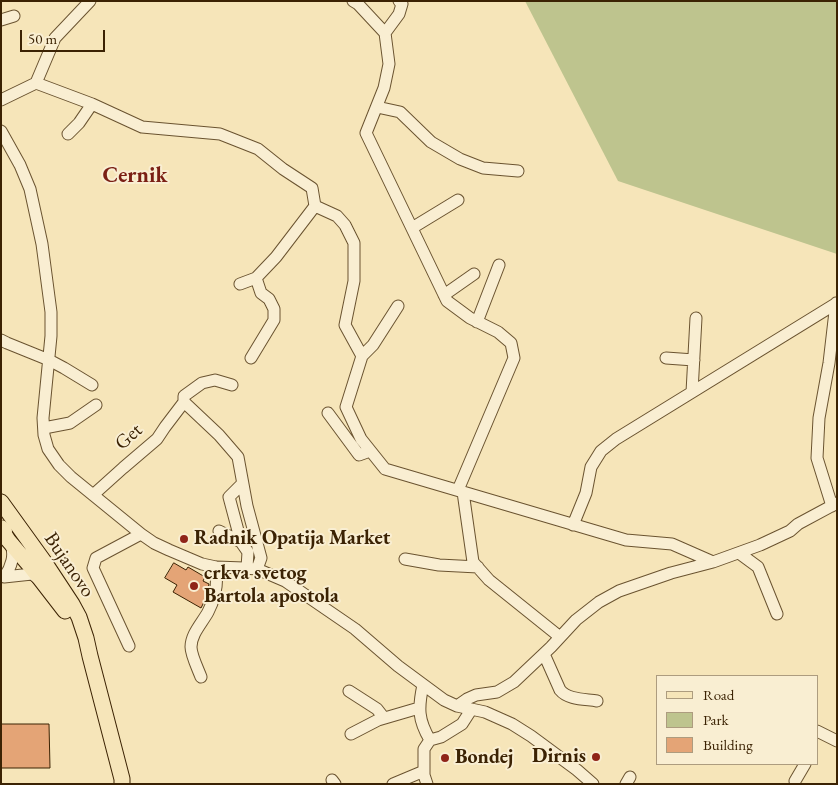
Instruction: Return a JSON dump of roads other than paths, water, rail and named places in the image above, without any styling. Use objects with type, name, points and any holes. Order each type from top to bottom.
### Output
[{"type":"main road","name":"Bujanovo","points":[[1,502],[45,563],[79,617],[86,638],[122,784]]},
{"type":"main road","name":"Bujanovo","points":[[3,532],[57,600],[90,656]]},
{"type":"street","points":[[1,100],[36,83],[56,38],[90,1]]},
{"type":"street","points":[[353,1],[385,33],[389,64],[384,88],[366,133],[447,301],[470,318],[498,332],[511,343],[514,358],[461,491],[473,562],[489,580],[560,637]]},
{"type":"street","points":[[385,33],[399,14],[402,4],[399,1]]},
{"type":"street","points":[[1,20],[14,16]]},
{"type":"street","points":[[36,83],[92,104],[142,127],[220,134],[258,149],[283,170],[312,188],[315,206],[276,257],[256,278],[240,284]]},
{"type":"street","points":[[68,134],[79,123],[92,104]]},
{"type":"street","points":[[377,107],[400,112],[431,142],[460,159],[483,168],[518,171]]},
{"type":"street","points":[[1,131],[5,145],[20,165],[30,189],[42,244],[50,312],[50,336],[43,418],[44,435],[48,449],[59,465],[71,477],[154,543],[202,564],[216,567],[252,569],[285,580],[316,604],[355,629],[398,666],[444,700],[457,706],[485,712],[531,736],[593,784]]},
{"type":"street","points":[[412,228],[458,200]]},
{"type":"street","points":[[315,206],[337,216],[345,225],[354,243],[354,281],[345,325],[362,356]]},
{"type":"street","points":[[477,322],[499,265]]},
{"type":"street","points":[[444,295],[474,274]]},
{"type":"street","points":[[251,358],[274,320],[274,309],[269,299],[261,293],[256,278]]},
{"type":"street","points":[[574,525],[586,493],[591,467],[601,451],[616,439],[836,303]]},
{"type":"street","points":[[457,706],[476,695],[497,692],[514,682],[576,620],[599,602],[619,591],[713,562],[778,538],[798,524],[834,505],[817,458],[817,450],[819,418],[829,363],[836,303]]},
{"type":"street","points":[[398,306],[373,345],[362,356],[346,407],[361,439],[385,470],[626,540],[672,544],[713,562]]},
{"type":"street","points":[[692,392],[696,318]]},
{"type":"street","points":[[1,340],[48,360],[92,385]]},
{"type":"street","points":[[666,358],[694,360]]},
{"type":"street","name":"Get","points":[[94,495],[158,439],[184,402],[184,396],[202,383],[215,380],[232,385]]},
{"type":"street","points":[[184,402],[219,435],[238,457],[247,506],[261,558],[252,569]]},
{"type":"street","points":[[44,428],[70,423],[96,405]]},
{"type":"street","points":[[328,413],[359,455],[370,451]]},
{"type":"street","points":[[242,484],[229,497],[241,542],[248,552],[252,569]]},
{"type":"street","points":[[219,531],[241,542]]},
{"type":"street","points":[[3,532],[12,547],[10,570],[3,578]]},
{"type":"street","points":[[129,646],[93,568],[96,558],[141,534]]},
{"type":"street","points":[[739,553],[758,567],[777,614]]},
{"type":"street","points":[[405,559],[418,566],[478,567]]},
{"type":"street","points":[[201,677],[191,649],[192,641],[215,597],[218,581],[216,567]]},
{"type":"street","points":[[3,578],[32,574],[44,584]]},
{"type":"street","points":[[544,654],[563,694],[597,701]]},
{"type":"street","points":[[424,686],[419,708],[430,740]]},
{"type":"street","points":[[348,691],[377,709],[384,718]]},
{"type":"street","points":[[352,734],[384,718],[419,708]]},
{"type":"street","points":[[427,784],[424,771],[424,749],[430,740],[462,724],[471,710]]},
{"type":"street","points":[[818,735],[837,741]]},
{"type":"street","points":[[795,782],[804,765]]},
{"type":"street","points":[[393,784],[424,771]]},
{"type":"place","name":"Radnik Opatija Market","points":[[184,539]]},
{"type":"place","name":"crkva svetog Bartola apostola","points":[[194,586]]},
{"type":"place","name":"Dirnis","points":[[596,757]]},
{"type":"place","name":"Bondej","points":[[445,758]]},
{"type":"district","name":"Cernik","points":[[135,176]]}]
